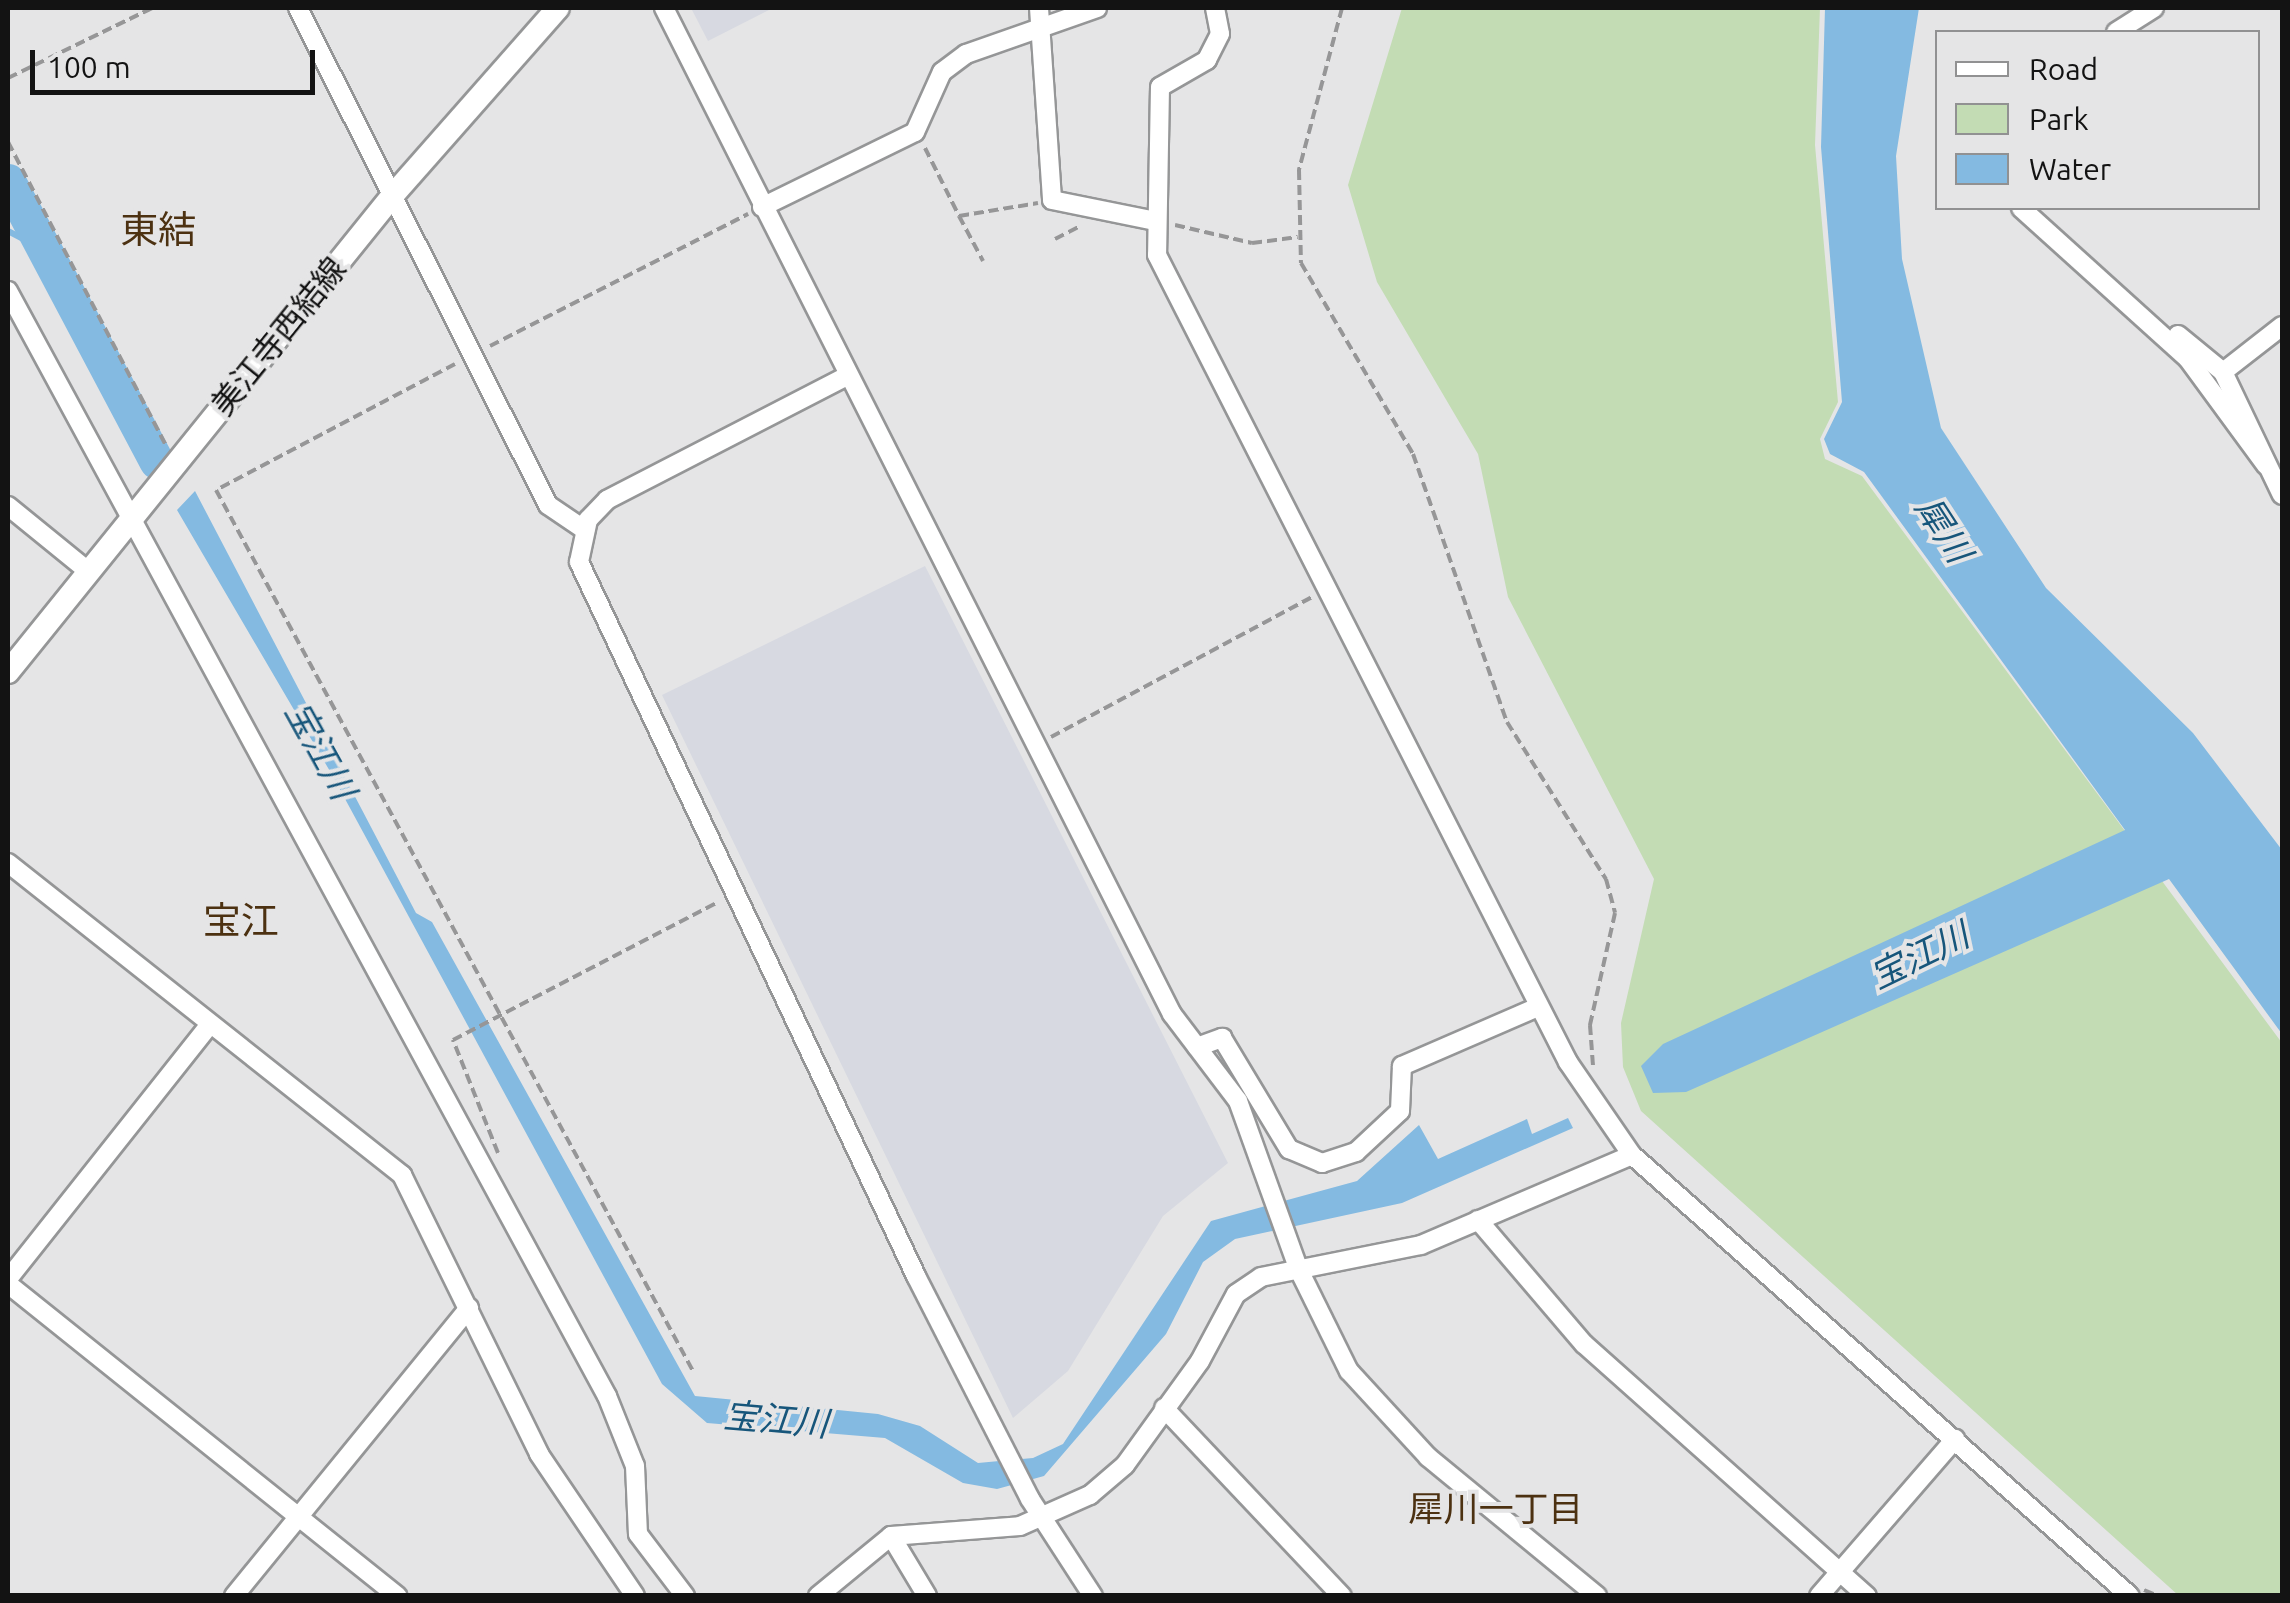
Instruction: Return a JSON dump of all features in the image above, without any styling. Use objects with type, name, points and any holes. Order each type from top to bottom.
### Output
[{"type":"main road","name":"美江寺西結線","points":[[8,672],[392,195],[558,8]]},
{"type":"street","points":[[298,8],[548,505],[584,530]]},
{"type":"street","points":[[664,8],[1034,746],[1197,1047],[1238,1101],[1274,1188],[1296,1261],[1376,1406],[1597,1596]]},
{"type":"street","points":[[1039,8],[1044,26],[1052,200],[1094,212],[1156,221]]},
{"type":"street","points":[[762,207],[914,132],[942,72],[1044,26],[1097,8]]},
{"type":"street","points":[[1215,8],[1220,34],[1207,60],[1160,86],[1156,255],[1538,1007],[1632,1154],[2130,1596]]},
{"type":"street","points":[[2119,30],[2154,8]]},
{"type":"street","points":[[2023,210],[2204,376],[2266,466]]},
{"type":"street","points":[[8,290],[135,516],[607,1396],[636,1466],[638,1534],[685,1596]]},
{"type":"street","points":[[2127,304],[2223,372],[2282,495]]},
{"type":"street","points":[[2223,372],[2282,326]]},
{"type":"street","points":[[847,376],[606,500],[584,530],[578,562],[587,593],[740,891],[1005,1449],[1030,1499],[1093,1596]]},
{"type":"street","points":[[8,506],[88,572]]},
{"type":"street","points":[[8,863],[402,1175],[539,1454],[634,1596]]},
{"type":"street","points":[[1197,1047],[1222,1038],[1289,1149],[1322,1163],[1356,1152],[1400,1111],[1402,1066],[1538,1007]]},
{"type":"street","points":[[210,1024],[8,1282],[398,1596]]},
{"type":"street","points":[[818,1596],[891,1536],[1044,1520],[1124,1466],[1236,1294],[1296,1261],[1421,1245],[1632,1154]]},
{"type":"street","points":[[1478,1220],[1584,1344],[1868,1596]]},
{"type":"street","points":[[234,1596],[468,1308]]},
{"type":"street","points":[[1164,1408],[1342,1596]]},
{"type":"street","points":[[1819,1596],[1955,1439]]},
{"type":"street","points":[[891,1536],[927,1596]]},
{"type":"path","points":[[8,78],[152,8]]},
{"type":"path","points":[[1342,8],[1299,170],[1298,238],[1323,310],[1412,454],[1508,722],[1606,879],[1614,914],[1590,1025],[1595,1075]]},
{"type":"path","points":[[914,132],[983,261]]},
{"type":"path","points":[[8,142],[166,446]]},
{"type":"path","points":[[959,216],[1052,200]]},
{"type":"path","points":[[694,1373],[504,1011],[216,490],[762,207]]},
{"type":"path","points":[[1054,240],[1094,212]]},
{"type":"path","points":[[1156,221],[1252,243],[1298,238]]},
{"type":"path","points":[[1034,746],[1325,590]]},
{"type":"path","points":[[504,1170],[453,1040],[740,891]]},
{"type":"shaded area","points":[[691,8],[773,8],[708,41]]},
{"type":"shaded area","points":[[925,566],[1228,1163],[1163,1216],[1068,1371],[1013,1418],[662,695]]},
{"type":"green space","points":[[1402,8],[1820,8],[1815,145],[1838,402],[1820,439],[1825,459],[1862,476],[2282,1043],[2282,1595],[2178,1595],[1641,1111],[1623,1067],[1621,1023],[1654,879],[1508,597],[1478,454],[1377,282],[1348,185]]},
{"type":"water","name":"犀川","points":[[1825,8],[1919,8],[1896,156],[1902,259],[1941,428],[2046,588],[2193,733],[2282,850],[2282,1034],[2169,879],[1686,1092],[1653,1093],[1641,1066],[1663,1044],[2125,830],[1864,472],[1830,454],[1824,439],[1842,402],[1821,147]]},
{"type":"water","name":"宝江川","points":[[195,491],[416,913],[432,922],[695,1396],[878,1414],[920,1426],[978,1463],[1033,1458],[1063,1444],[1211,1221],[1357,1181],[1419,1125],[1438,1159],[1527,1119],[1532,1134],[1568,1118],[1573,1128],[1402,1203],[1235,1239],[1203,1262],[1166,1334],[1044,1476],[997,1489],[963,1483],[885,1438],[707,1423],[662,1384],[331,773],[177,510]]},
{"type":"waterway","name":"宝江川","points":[[8,181],[156,461]]},
{"type":"waterway","points":[[8,231],[44,250]]},
{"type":"district","name":"東結","points":[[158,230]]},
{"type":"district","name":"宝江","points":[[241,921]]},
{"type":"district","name":"犀川一丁目","points":[[1496,1508]]}]
